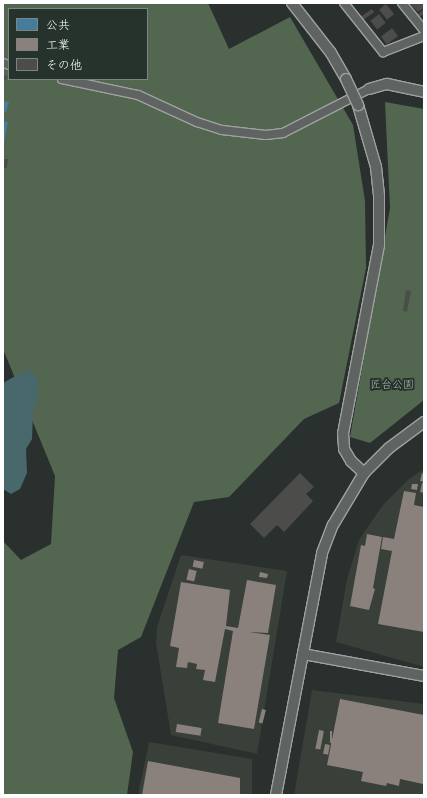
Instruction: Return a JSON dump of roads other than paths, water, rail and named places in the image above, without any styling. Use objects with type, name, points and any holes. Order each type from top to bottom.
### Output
[{"type":"street","points":[[292,3],[331,53],[346,79],[358,105],[376,167],[379,196],[379,245],[343,433],[344,449],[351,461],[364,473]]},
{"type":"street","points":[[344,3],[383,52],[424,36]]},
{"type":"street","points":[[402,3],[424,30]]},
{"type":"street","points":[[67,80],[138,95],[197,122],[222,130],[266,135],[283,133],[369,89],[387,84],[424,92]]},
{"type":"street","points":[[276,795],[322,553],[347,498],[364,473],[389,448],[424,422]]},
{"type":"street","points":[[303,654],[424,676]]},
{"type":"water","points":[[28,369],[37,377],[39,395],[33,412],[32,439],[26,449],[27,473],[20,489],[11,494],[3,489],[3,383]]},
{"type":"park label","name":"匠台公園","points":[[392,385]]}]
